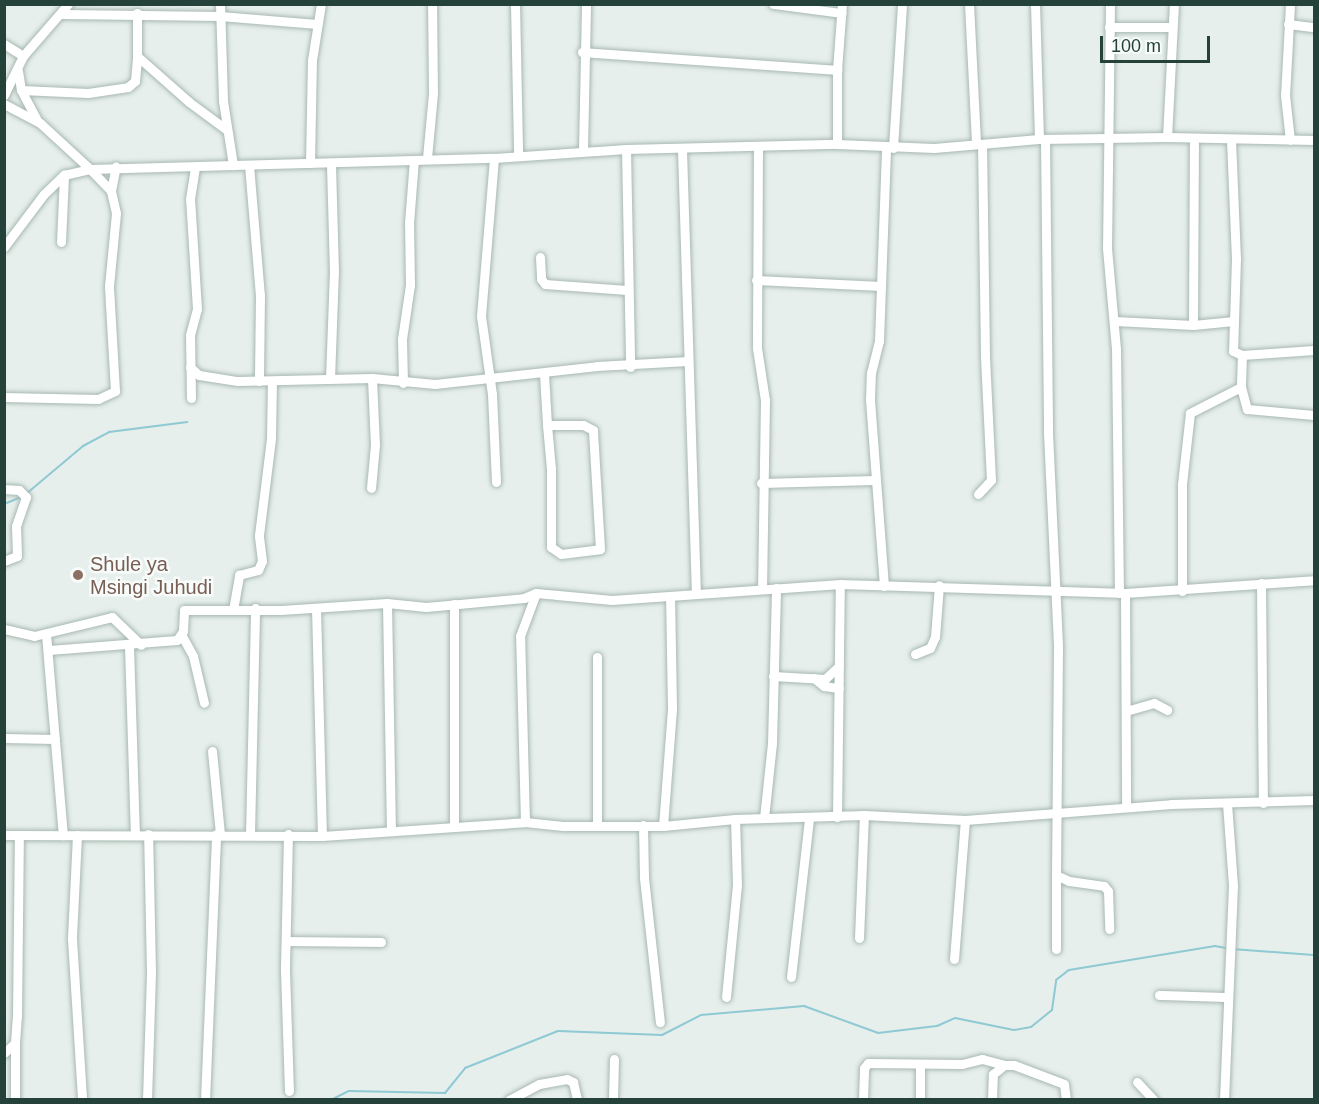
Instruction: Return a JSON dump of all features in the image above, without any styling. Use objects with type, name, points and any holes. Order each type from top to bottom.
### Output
[{"type":"street","points":[[4,95],[23,56],[63,14],[68,4]]},
{"type":"street","points":[[220,4],[227,130],[233,165]]},
{"type":"street","points":[[310,163],[312,60],[321,4]]},
{"type":"street","points":[[427,158],[433,93],[432,4]]},
{"type":"street","points":[[515,4],[518,153]]},
{"type":"street","points":[[583,150],[582,51],[586,4]]},
{"type":"street","points":[[773,4],[842,9],[837,70],[837,144]]},
{"type":"street","points":[[884,586],[874,480],[871,373],[879,341],[890,148],[902,4]]},
{"type":"street","points":[[969,4],[979,145],[985,367],[992,480],[978,494]]},
{"type":"street","points":[[1035,4],[1042,139],[1053,591],[1058,647],[1056,949]]},
{"type":"street","points":[[1110,4],[1107,248],[1115,321],[1126,711],[1126,807]]},
{"type":"street","points":[[1167,137],[1174,4]]},
{"type":"street","points":[[1290,4],[1285,95],[1290,140]]},
{"type":"street","points":[[63,14],[137,13],[220,16],[317,24]]},
{"type":"street","points":[[21,90],[88,93],[128,87],[135,81],[137,13]]},
{"type":"street","points":[[1288,24],[1314,27]]},
{"type":"street","points":[[1109,27],[1172,27]]},
{"type":"street","points":[[4,44],[23,56]]},
{"type":"street","points":[[582,51],[837,70]]},
{"type":"street","points":[[137,56],[189,102],[227,130]]},
{"type":"street","points":[[18,69],[21,90],[40,123]]},
{"type":"street","points":[[4,104],[40,123],[111,191]]},
{"type":"street","points":[[4,247],[44,194],[63,175],[116,166],[195,167],[332,163],[427,158],[494,158],[518,153],[583,150],[682,150],[837,144],[890,148],[979,145],[1042,139],[1109,140],[1167,137],[1314,140]]},
{"type":"street","points":[[1193,325],[1194,139]]},
{"type":"street","points":[[1232,140],[1233,351],[1242,355],[1314,350]]},
{"type":"street","points":[[758,148],[757,348],[765,400],[761,483],[762,588]]},
{"type":"street","points":[[626,149],[630,367]]},
{"type":"street","points":[[682,150],[689,284],[688,361],[692,378],[690,471],[696,593]]},
{"type":"street","points":[[494,158],[481,316],[490,379],[496,482]]},
{"type":"street","points":[[403,383],[402,339],[410,285],[409,223],[414,160]]},
{"type":"street","points":[[330,379],[334,272],[332,163]]},
{"type":"street","points":[[249,165],[260,295],[259,381]]},
{"type":"street","points":[[4,397],[98,399],[115,391],[117,367],[109,286],[116,213],[111,191],[116,166]]},
{"type":"street","points":[[191,398],[190,335],[197,309],[190,199],[195,167]]},
{"type":"street","points":[[61,242],[63,175]]},
{"type":"street","points":[[540,256],[541,279],[545,284],[627,290]]},
{"type":"street","points":[[756,280],[881,286]]},
{"type":"street","points":[[1115,321],[1193,325],[1234,321]]},
{"type":"street","points":[[1242,355],[1241,387],[1244,406],[1249,410],[1314,414]]},
{"type":"street","points":[[190,367],[199,375],[272,383],[372,378],[403,383],[490,379],[597,366],[630,367],[688,361]]},
{"type":"street","points":[[544,374],[547,425],[552,481],[551,547],[561,554],[600,549],[593,429],[583,425],[547,425]]},
{"type":"street","points":[[371,488],[375,445],[372,378]]},
{"type":"street","points":[[233,610],[239,575],[261,568],[259,535],[271,438],[272,383]]},
{"type":"street","points":[[1182,591],[1182,484],[1190,413],[1241,387]]},
{"type":"street","points":[[761,483],[874,480]]},
{"type":"street","points":[[4,489],[19,490],[26,498],[16,526],[17,556],[5,562]]},
{"type":"street","points":[[204,703],[193,656],[182,636],[184,610],[316,608],[387,603],[426,607],[524,598],[536,593],[612,600],[840,584],[939,585],[1122,593],[1182,591],[1314,580]]},
{"type":"street","points":[[1261,583],[1263,803]]},
{"type":"street","points":[[837,817],[840,584]]},
{"type":"street","points":[[915,654],[930,648],[935,637],[939,585]]},
{"type":"street","points":[[764,818],[776,588]]},
{"type":"street","points":[[525,822],[520,636],[536,593]]},
{"type":"street","points":[[663,826],[672,708],[670,597]]},
{"type":"street","points":[[387,603],[391,830]]},
{"type":"street","points":[[454,604],[454,826]]},
{"type":"street","points":[[250,834],[255,608]]},
{"type":"street","points":[[316,608],[322,836]]},
{"type":"street","points":[[4,629],[34,636],[100,617],[112,617],[141,645]]},
{"type":"street","points":[[46,634],[63,835]]},
{"type":"street","points":[[49,650],[141,645],[167,642],[182,636]]},
{"type":"street","points":[[129,646],[135,834]]},
{"type":"street","points":[[597,657],[597,825]]},
{"type":"street","points":[[773,676],[827,679],[839,666]]},
{"type":"street","points":[[814,678],[824,686],[838,688]]},
{"type":"street","points":[[1126,711],[1154,703],[1167,710]]},
{"type":"street","points":[[4,738],[55,739]]},
{"type":"street","points":[[205,1100],[218,834],[212,751]]},
{"type":"street","points":[[4,835],[288,834],[322,836],[525,822],[663,826],[735,819],[864,815],[965,820],[1126,807],[1314,800]]},
{"type":"street","points":[[1224,1100],[1233,885],[1227,804]]},
{"type":"street","points":[[860,938],[864,815]]},
{"type":"street","points":[[791,977],[809,818]]},
{"type":"street","points":[[726,997],[737,885],[735,819]]},
{"type":"street","points":[[954,959],[965,820]]},
{"type":"street","points":[[643,825],[644,879],[660,1022]]},
{"type":"street","points":[[147,1100],[151,972],[148,834]]},
{"type":"street","points":[[288,834],[286,941],[289,1091]]},
{"type":"street","points":[[15,1100],[19,835]]},
{"type":"street","points":[[77,835],[72,939],[82,1100]]},
{"type":"street","points":[[1056,875],[1069,881],[1104,886],[1108,891],[1109,929]]},
{"type":"street","points":[[286,941],[381,942]]},
{"type":"street","points":[[1159,995],[1228,997]]},
{"type":"street","points":[[4,1053],[15,1042]]},
{"type":"street","points":[[613,1100],[614,1059]]},
{"type":"street","points":[[862,1100],[867,1064],[962,1064],[982,1059],[1004,1065],[1021,1066],[1064,1084],[1066,1100]]},
{"type":"street","points":[[920,1065],[921,1100]]},
{"type":"street","points":[[992,1100],[993,1074],[1004,1065]]},
{"type":"street","points":[[509,1100],[539,1084],[567,1079],[577,1090],[577,1100]]},
{"type":"street","points":[[1137,1082],[1154,1100]]},
{"type":"waterway","points":[[26,494],[83,446],[109,432],[187,422]]},
{"type":"waterway","points":[[4,504],[21,497]]},
{"type":"waterway","points":[[331,1100],[349,1091],[445,1093],[465,1068],[558,1031],[662,1035],[701,1015],[804,1006],[878,1033],[937,1026],[955,1018],[1014,1030],[1031,1027],[1052,1010],[1056,980],[1069,970],[1215,946],[1226,948]]},
{"type":"waterway","points":[[1232,949],[1314,955]]},
{"type":"place","name":"Shule ya Msingi Juhudi","points":[[78,575]]}]
